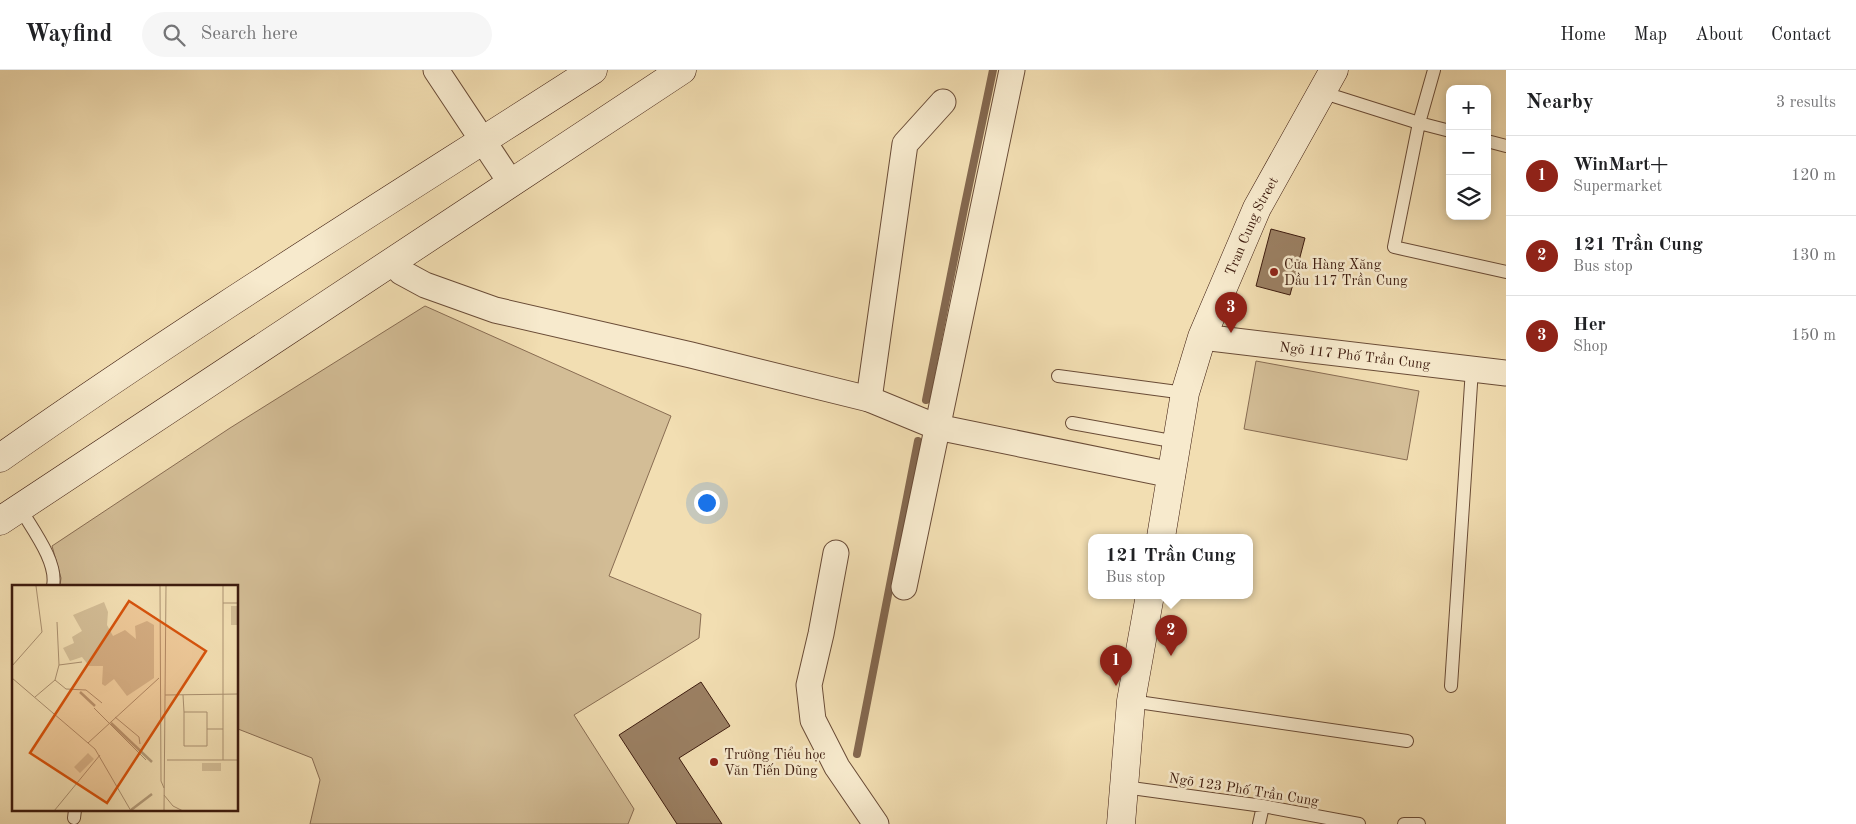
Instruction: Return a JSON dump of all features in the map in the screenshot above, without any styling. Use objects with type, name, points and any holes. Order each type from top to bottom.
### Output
[{"type":"street","points":[[436,70],[511,183]]},
{"type":"street","points":[[0,458],[55,419],[327,240],[593,70]]},
{"type":"street","points":[[10,514],[682,70]]},
{"type":"street","points":[[904,587],[1012,70]]},
{"type":"street","name":"Tran Cung Street","points":[[1162,534],[1185,393],[1202,337],[1258,208],[1327,81]]},
{"type":"street","points":[[869,399],[905,144],[943,102]]},
{"type":"street","points":[[401,272],[425,285],[495,310],[691,355],[869,399],[937,427],[1172,475]]},
{"type":"street","name":"Ngõ 117 Phố Trần Cung","points":[[1202,337],[1506,373]]},
{"type":"street","points":[[836,553],[821,634],[809,685],[813,720],[837,767],[876,824]]},
{"type":"street","points":[[1121,824],[1131,701],[1149,599]]},
{"type":"lane","points":[[1434,70],[1419,123],[1394,247],[1506,272]]},
{"type":"lane","points":[[1327,81],[1419,123],[1446,130]]},
{"type":"lane","points":[[1491,142],[1506,146]]},
{"type":"lane","points":[[1451,686],[1472,369]]},
{"type":"lane","points":[[1058,376],[1185,393]]},
{"type":"lane","points":[[1072,422],[1177,442]]},
{"type":"lane","points":[[10,514],[50,562],[54,576],[53,585]]},
{"type":"lane","points":[[1131,701],[1407,741]]},
{"type":"lane","name":"Ngõ 123 Phố Trần Cung","points":[[1124,787],[1263,806],[1316,820],[1359,824]]},
{"type":"lane","points":[[1260,824],[1263,806]]},
{"type":"lane","points":[[1404,824],[1419,824]]},
{"type":"shaded area","points":[[425,306],[671,416],[609,576],[701,614],[699,638],[574,715],[634,809],[628,824],[310,824],[320,780],[312,758],[239,729],[239,585],[60,585],[61,578],[52,546],[230,428]]},
{"type":"shaded area","points":[[1256,361],[1419,391],[1407,460],[1244,429]]},
{"type":"building","points":[[1271,229],[1305,238],[1290,295],[1256,286]]},
{"type":"building","points":[[701,682],[730,726],[679,758],[722,824],[677,824],[619,735]]},
{"type":"waterway","points":[[926,400],[993,70]]},
{"type":"waterway","points":[[857,754],[918,441]]},
{"type":"place","name":"Cửa Hàng Xăng Dầu 117 Trần Cung","points":[[1274,272]]},
{"type":"place","name":"Her","points":[[1231,333]]},
{"type":"place","name":"121 Trần Cung","points":[[1171,656]]},
{"type":"place","name":"WinMart+","points":[[1116,686]]},
{"type":"place","name":"Trường Tiểu học Văn Tiến Dũng","points":[[714,762]]}]
